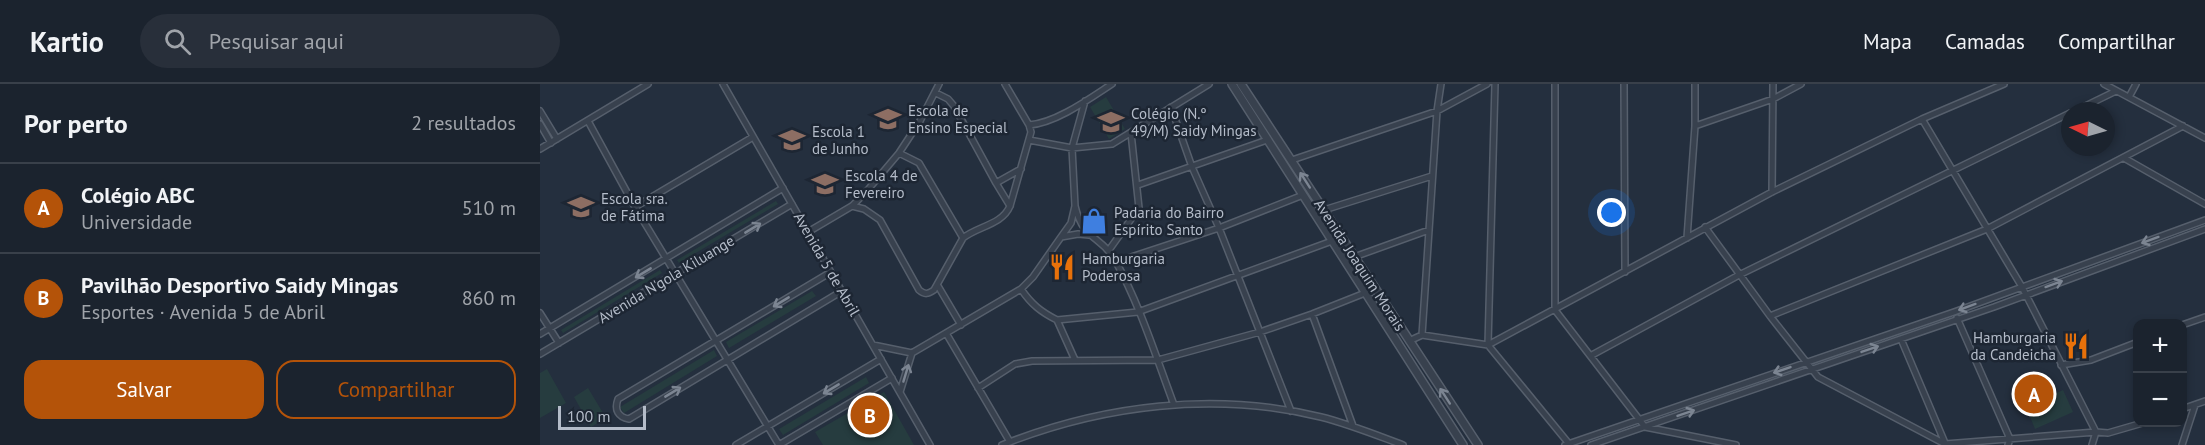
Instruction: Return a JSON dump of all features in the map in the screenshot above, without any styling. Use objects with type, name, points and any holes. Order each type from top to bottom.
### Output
[{"type":"street","points":[[540,149],[647,84]]},
{"type":"street","name":"Avenida 5 de Abril","points":[[723,84],[930,445]]},
{"type":"street","points":[[808,232],[852,206],[899,153],[936,93],[939,84]]},
{"type":"street","points":[[852,206],[864,208],[880,220],[919,290],[929,294],[938,286],[963,238],[1001,219],[1006,215],[1010,206],[1029,140],[1029,125],[1005,84]]},
{"type":"street","points":[[1029,125],[1040,124],[1112,84]]},
{"type":"street","points":[[1029,140],[1072,148],[1112,144],[1209,84]]},
{"type":"street","name":"Avenida Joaquim Morais","points":[[1232,84],[1463,445]]},
{"type":"street","name":"Avenida Joaquim Morais","points":[[1242,84],[1478,445]]},
{"type":"street","points":[[1422,334],[1432,176],[1441,84]]},
{"type":"street","points":[[1292,160],[1437,111],[1487,84]]},
{"type":"street","points":[[1495,84],[1488,345],[1568,445],[1640,418],[2022,287],[2205,220]]},
{"type":"street","points":[[1555,84],[1555,310],[1592,355],[1645,427],[1736,445]]},
{"type":"street","points":[[1624,84],[1625,272]]},
{"type":"street","points":[[1687,238],[1695,126],[1695,84]]},
{"type":"street","points":[[1772,192],[1773,84]]},
{"type":"street","points":[[1695,126],[1773,99],[1801,84]]},
{"type":"street","points":[[1409,341],[1422,334],[1488,345],[1772,192],[1923,119],[2004,84]]},
{"type":"street","points":[[2104,84],[2205,138]]},
{"type":"street","points":[[2128,97],[2136,84]]},
{"type":"street","points":[[2093,102],[2116,91]]},
{"type":"street","points":[[936,93],[948,99],[954,106],[1010,206]]},
{"type":"street","points":[[1085,101],[1072,148],[1078,218],[1089,235],[1109,250],[1116,262],[1158,360],[1174,405]]},
{"type":"street","points":[[1171,107],[1192,167],[1219,228],[1291,411]]},
{"type":"street","points":[[540,111],[554,141]]},
{"type":"street","points":[[1592,355],[1739,275],[2061,117]]},
{"type":"street","points":[[1923,119],[2022,287],[2096,432],[2091,445]]},
{"type":"street","points":[[588,121],[635,207],[779,445],[892,378]]},
{"type":"street","points":[[540,124],[554,141]]},
{"type":"street","points":[[1770,316],[1987,229],[2183,126]]},
{"type":"street","points":[[1109,250],[1139,208],[1131,133]]},
{"type":"street","points":[[635,207],[753,137]]},
{"type":"street","points":[[1138,185],[1268,140]]},
{"type":"street","points":[[899,153],[919,163],[963,238]]},
{"type":"street","points":[[2124,158],[2205,204]]},
{"type":"street","points":[[996,183],[1020,169]]},
{"type":"street","points":[[1324,210],[1432,176]]},
{"type":"street","name":"Avenida N'gola Kiluange","points":[[540,334],[783,188]]},
{"type":"street","points":[[1116,262],[1219,228],[1303,195]]},
{"type":"street","name":"Avenida N'gola Kiluange","points":[[540,354],[792,204]]},
{"type":"street","points":[[873,345],[912,353],[1021,289],[1033,277],[1061,237],[1071,222],[1076,207]]},
{"type":"street","points":[[1705,227],[1805,363],[1818,377],[1945,445],[2009,442],[2096,432],[2108,433],[2133,426]]},
{"type":"street","points":[[1591,445],[1901,339],[2205,229]]},
{"type":"street","points":[[1354,256],[1429,230]]},
{"type":"street","points":[[1061,237],[1089,235]]},
{"type":"street","points":[[1021,289],[1029,301],[1042,312],[1057,320],[1138,312],[1332,241]]},
{"type":"street","points":[[831,272],[618,399],[615,405],[617,413],[629,419],[842,291]]},
{"type":"street","points":[[938,286],[961,325]]},
{"type":"street","points":[[978,388],[1015,364],[1032,361],[1158,360],[1260,332],[1365,293]]},
{"type":"street","points":[[540,313],[559,343]]},
{"type":"street","points":[[1312,314],[1353,426]]},
{"type":"street","points":[[2187,323],[2205,317]]},
{"type":"street","points":[[1958,318],[2009,442]]},
{"type":"street","points":[[1057,320],[1075,360]]},
{"type":"street","points":[[946,333],[1010,442]]},
{"type":"street","points":[[1901,339],[1945,445]]},
{"type":"street","points":[[2061,365],[2091,360],[2133,344]]},
{"type":"street","points":[[900,392],[912,353]]},
{"type":"street","points":[[736,445],[881,359]]},
{"type":"street","points":[[2187,407],[2205,401]]},
{"type":"street","points":[[1002,445],[1062,423],[1125,411],[1174,405],[1247,405],[1291,411],[1353,426],[1403,445]]},
{"type":"street","points":[[2182,445],[2195,405]]},
{"type":"green space","points":[[1106,97],[1125,129],[1109,139],[1090,107]]},
{"type":"green space","points":[[776,201],[778,204],[679,263],[677,260]]},
{"type":"green space","points":[[660,270],[662,273],[563,333],[561,330]]},
{"type":"green space","points":[[812,291],[816,296],[729,348],[726,342]]},
{"type":"green space","points":[[714,350],[717,356],[624,413],[620,407]]},
{"type":"green space","points":[[547,369],[566,403],[540,418],[540,373]]},
{"type":"green space","points":[[866,377],[869,383],[783,435],[779,429]]},
{"type":"green space","points":[[588,388],[606,418],[591,427],[574,397]]},
{"type":"green space","points":[[2063,390],[2073,412],[2035,429],[2026,407]]},
{"type":"green space","points":[[884,392],[914,445],[823,445],[815,432]]},
{"type":"place","name":"Escola de Ensino Especial","points":[[888,119]]},
{"type":"place","name":"Colégio (N.º 49/M) Saidy Mingas","points":[[1111,122]]},
{"type":"place","name":"Escola 1 de Junho","points":[[792,140]]},
{"type":"place","name":"Escola 4 de Fevereiro","points":[[825,184]]},
{"type":"place","name":"Escola sra. de Fátima","points":[[581,207]]},
{"type":"place","name":"Padaria do Bairro Espírito Santo","points":[[1094,221]]},
{"type":"place","name":"Hamburgaria Poderosa","points":[[1062,267]]},
{"type":"place","name":"Hamburgaria da Candeicha","points":[[2076,346]]},
{"type":"place","name":"Colégio ABC","points":[[2034,394]]},
{"type":"place","name":"Pavilhão Desportivo Saidy Mingas","points":[[870,415]]}]
